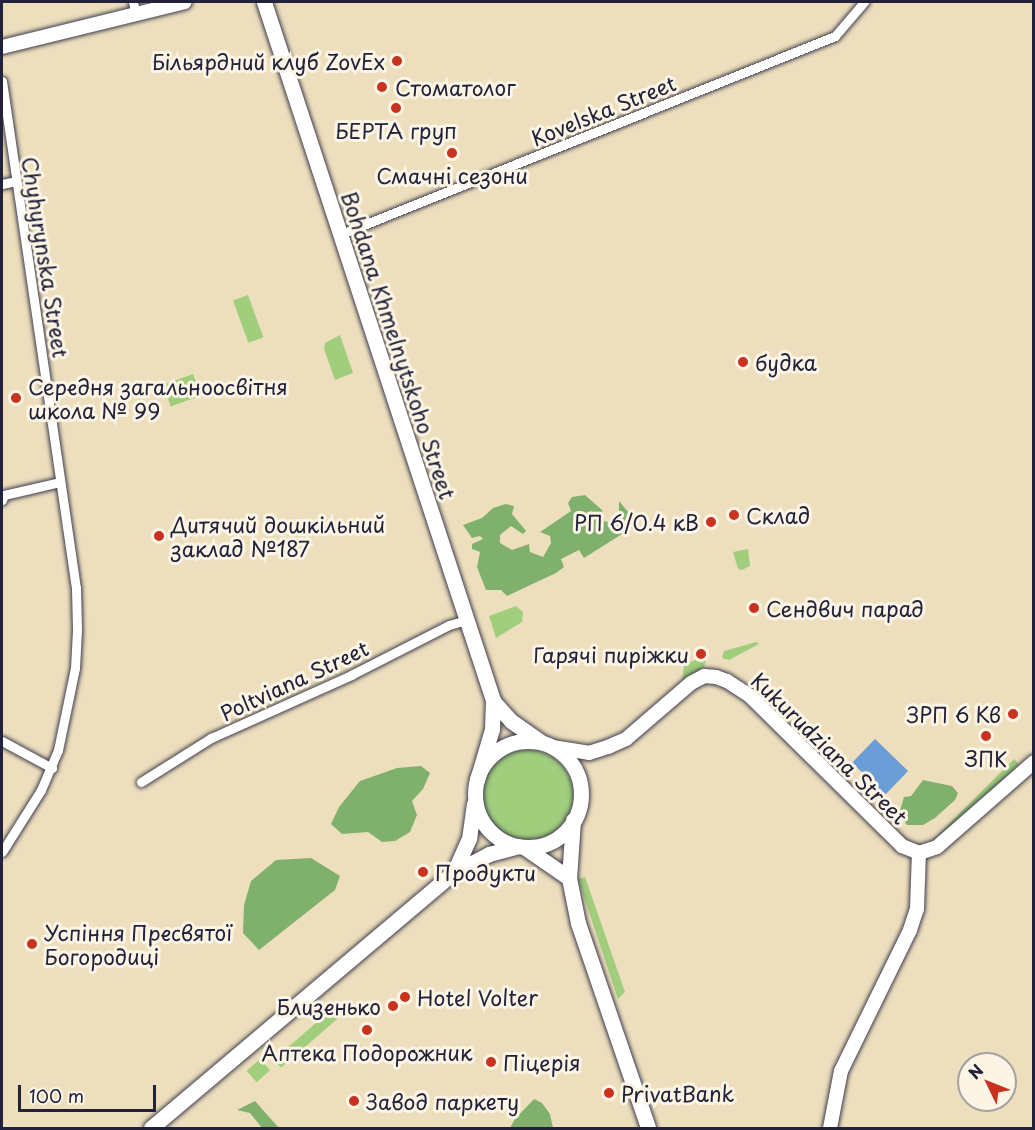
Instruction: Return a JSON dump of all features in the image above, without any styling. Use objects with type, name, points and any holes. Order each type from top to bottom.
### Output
[{"type":"main road","points":[[2,47],[135,8],[185,2]]},
{"type":"main road","name":"Bohdana Khmelnytskoho Street","points":[[264,2],[493,701],[492,729],[477,780]]},
{"type":"main road","name":"Kukurudziana Street","points":[[549,746],[589,753],[608,747],[626,738],[691,683],[704,676],[716,677],[750,696],[902,846],[919,854]]},
{"type":"main road","name":"Bohdana Khmelnytskoho Street","points":[[493,701],[511,721],[549,746]]},
{"type":"main road","points":[[151,1128],[453,873],[489,854],[521,846],[547,843],[567,830],[580,801],[577,776],[563,755],[549,746],[527,742],[509,745],[489,759],[477,780],[469,839],[453,873]]},
{"type":"main road","points":[[830,1128],[841,1071],[910,930],[917,909],[919,854],[937,847],[1034,762]]},
{"type":"main road","points":[[475,798],[482,820],[496,837],[521,846],[570,878]]},
{"type":"main road","points":[[573,820],[570,878],[578,923],[648,1128]]},
{"type":"street","name":"Kovelska Street","points":[[341,234],[836,36],[864,2]]},
{"type":"street","name":"Chyhyrynska Street","points":[[2,81],[76,588],[77,630],[75,668],[58,750],[52,768],[41,790],[2,852]]},
{"type":"street","points":[[2,184],[16,181]]},
{"type":"street","points":[[2,500],[4,495],[60,482]]},
{"type":"street","name":"Poltviana Street","points":[[141,782],[211,738],[351,675],[449,625],[466,620]]},
{"type":"street","points":[[2,741],[52,768]]},
{"type":"green space","points":[[248,295],[263,337],[248,343],[233,300]]},
{"type":"green space","points":[[340,335],[353,373],[335,380],[324,349],[325,343]]},
{"type":"green space","points":[[193,374],[201,396],[171,407],[163,385]]},
{"type":"green space","points":[[585,495],[602,510],[604,521],[619,525],[619,501],[638,524],[584,558],[579,550],[561,559],[564,567],[556,573],[507,596],[501,590],[486,590],[477,567],[480,552],[472,549],[472,544],[483,539],[480,536],[472,538],[463,525],[482,518],[493,508],[506,504],[514,506],[512,514],[526,531],[523,534],[511,526],[500,535],[500,543],[512,550],[529,544],[530,552],[543,557],[551,543],[550,536],[540,532],[571,511],[568,503],[572,497]]},
{"type":"green space","points":[[748,549],[750,566],[742,570],[738,569],[733,552]]},
{"type":"green space","points":[[516,606],[523,612],[522,622],[496,638],[489,616]]},
{"type":"green space","points":[[756,642],[759,644],[729,660],[722,658],[724,651]]},
{"type":"green space","points":[[707,656],[704,667],[682,685],[684,664]]},
{"type":"green space","points":[[528,750],[545,753],[560,763],[570,778],[573,795],[570,812],[560,827],[545,837],[528,840],[511,837],[496,827],[486,812],[483,795],[486,778],[496,763],[511,753]]},
{"type":"green space","points":[[1014,759],[1019,764],[938,845],[933,840]]},
{"type":"green space","points":[[421,766],[430,773],[423,789],[412,801],[417,815],[410,832],[395,841],[382,842],[368,832],[342,834],[331,824],[339,807],[360,781],[397,768]]},
{"type":"green space","points":[[923,780],[952,786],[958,793],[955,800],[935,818],[923,825],[907,825],[899,814],[904,797],[911,796]]},
{"type":"green space","points":[[311,858],[340,876],[335,890],[259,950],[243,933],[244,905],[251,881],[276,860]]},
{"type":"green space","points":[[585,877],[625,992],[618,999],[578,879]]},
{"type":"green space","points":[[332,1009],[339,1017],[281,1068],[274,1060]]},
{"type":"green space","points":[[260,1059],[270,1070],[257,1082],[247,1071]]},
{"type":"green space","points":[[534,1099],[542,1103],[550,1114],[553,1128],[510,1128],[515,1119]]},
{"type":"green space","points":[[255,1101],[279,1128],[262,1128],[250,1113],[237,1110]]},
{"type":"water","points":[[875,739],[908,771],[885,795],[852,763]]},
{"type":"place","name":"Більярдний клуб ZovEx","points":[[397,61]]},
{"type":"place","name":"Стоматолог","points":[[382,87]]},
{"type":"place","name":"БЕРТА груп","points":[[396,108]]},
{"type":"place","name":"Смачні сезони","points":[[452,153]]},
{"type":"place","name":"будка","points":[[743,362]]},
{"type":"place","name":"Середня загальноосвітня школа № 99","points":[[16,398]]},
{"type":"place","name":"Склад","points":[[734,515]]},
{"type":"place","name":"РП 6/0.4 кВ","points":[[711,522]]},
{"type":"place","name":"Дитячий дошкільний заклад №187","points":[[159,536]]},
{"type":"place","name":"Сендвич парад","points":[[754,608]]},
{"type":"place","name":"Гарячі пиріжки","points":[[701,654]]},
{"type":"place","name":"ЗРП 6 Кв","points":[[1013,714]]},
{"type":"place","name":"ЗПК","points":[[986,736]]},
{"type":"place","name":"Продукти","points":[[423,872]]},
{"type":"place","name":"Успіння Пресвятої Богородиці","points":[[32,944]]},
{"type":"place","name":"Hotel Volter","points":[[405,997]]},
{"type":"place","name":"Близенько","points":[[393,1006]]},
{"type":"place","name":"Аптека Подорожник","points":[[367,1030]]},
{"type":"place","name":"Піцерія","points":[[491,1062]]},
{"type":"place","name":"PrivatBank","points":[[609,1093]]},
{"type":"place","name":"Завод паркету","points":[[354,1101]]}]
